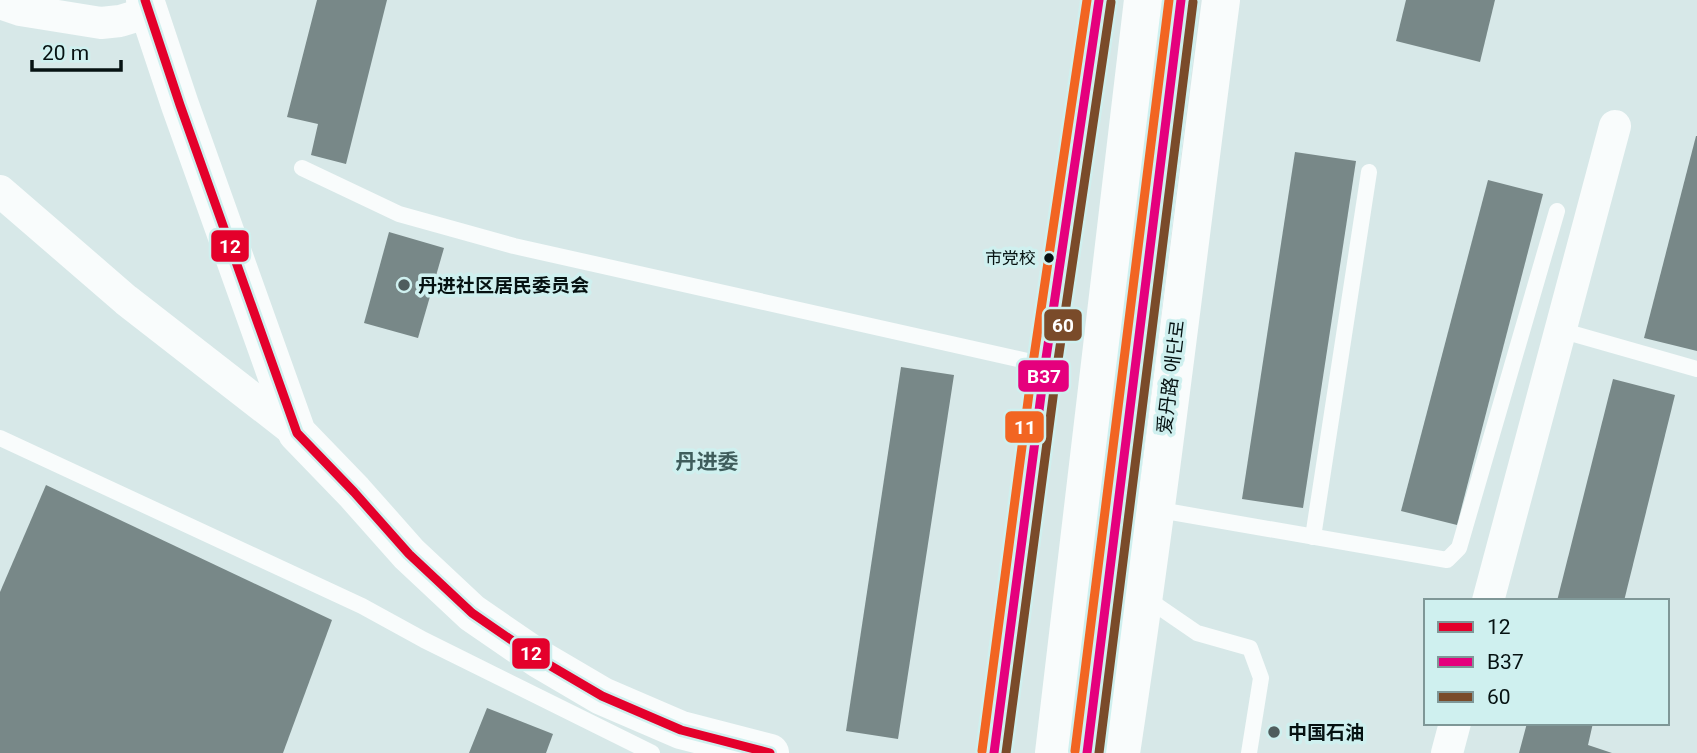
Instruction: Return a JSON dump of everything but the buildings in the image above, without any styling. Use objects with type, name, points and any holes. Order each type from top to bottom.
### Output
[{"type":"street","points":[[994,753],[1045,365],[1099,0]]},
{"type":"street","points":[[1054,753],[1143,0]]},
{"type":"street","name":"爱丹路 애단로","points":[[1087,753],[1181,0]]},
{"type":"street","name":"爱丹路 애단로","points":[[1121,753],[1145,597],[1154,509],[1221,0]]},
{"type":"street","points":[[0,3],[20,10],[101,23],[120,22],[148,6],[180,105],[297,433]]},
{"type":"street","points":[[1489,599],[1615,126]]},
{"type":"street","points":[[0,191],[126,300],[297,433],[409,554],[472,613],[539,659],[602,696],[681,730],[768,753]]},
{"type":"street","points":[[1447,753],[1454,725]]},
{"type":"lane","points":[[302,168],[399,214],[513,246],[1045,365]]},
{"type":"lane","points":[[1313,537],[1369,172]]},
{"type":"lane","points":[[1154,509],[1447,560],[1459,548],[1558,211]]},
{"type":"lane","points":[[1560,330],[1697,369]]},
{"type":"lane","points":[[0,438],[362,606],[424,640],[652,753]]},
{"type":"lane","points":[[1145,597],[1197,633],[1250,648],[1261,678],[1250,753]]},
{"type":"transit line","name":"12","points":[[145,0],[297,433],[409,554],[472,613],[539,659],[602,696],[681,730],[770,753]]},
{"type":"transit line","name":"11","points":[[982,751],[1033,363],[1087,0]]},
{"type":"transit line","name":"B37","points":[[994,753],[1045,365],[1099,0]]},
{"type":"transit line","name":"11","points":[[1075,751],[1169,0]]},
{"type":"transit line","name":"B37","points":[[1087,753],[1181,0]]},
{"type":"transit line","name":"60","points":[[1006,753],[1057,367],[1111,2]]},
{"type":"transit line","name":"60","points":[[1099,753],[1193,2]]},
{"type":"place","name":"市党校","points":[[1049,258]]},
{"type":"place","name":"丹进社区居民委员会","points":[[404,285]]},
{"type":"place","name":"中国石油","points":[[1274,732]]},
{"type":"district","name":"丹进委","points":[[707,462]]}]
